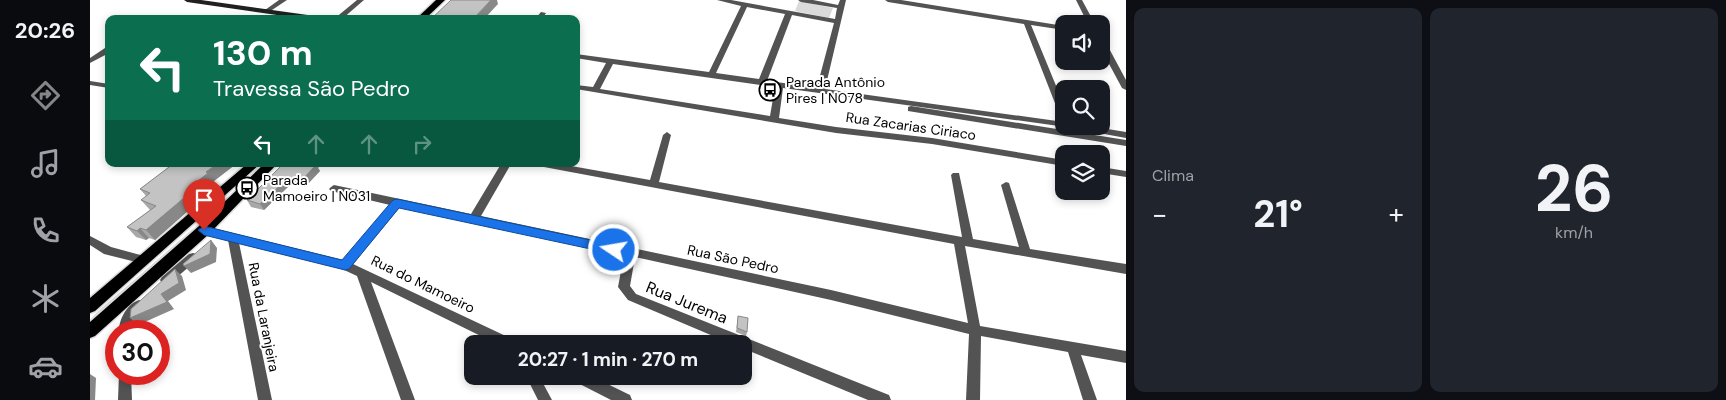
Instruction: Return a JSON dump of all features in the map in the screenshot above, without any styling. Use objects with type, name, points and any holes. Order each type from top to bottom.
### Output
[{"type":"main road","points":[[187,0],[206,1],[294,15]]},
{"type":"main road","points":[[424,15],[441,0]]},
{"type":"main road","points":[[436,15],[453,0]]},
{"type":"main road","points":[[90,307],[251,167]]},
{"type":"main road","points":[[90,331],[204,230],[268,167]]},
{"type":"main road","points":[[180,252],[194,233],[235,192],[232,187],[228,187]]},
{"type":"street","points":[[267,11],[284,0]]},
{"type":"street","points":[[342,15],[361,0]]},
{"type":"street","points":[[720,0],[838,22]]},
{"type":"street","points":[[801,0],[842,4],[820,91]]},
{"type":"street","points":[[888,0],[1055,26]]},
{"type":"street","points":[[1079,0],[1087,15]]},
{"type":"street","points":[[711,76],[745,5]]},
{"type":"street","points":[[762,83],[789,13]]},
{"type":"street","points":[[1028,22],[1055,92]]},
{"type":"street","points":[[90,61],[105,52]]},
{"type":"street","points":[[580,57],[1055,127]]},
{"type":"street","points":[[1110,58],[1126,88]]},
{"type":"street","points":[[596,89],[611,61]]},
{"type":"street","points":[[90,82],[105,85]]},
{"type":"street","points":[[774,119],[779,86]]},
{"type":"street","name":"Rua Zacarias Ciriaco","points":[[580,87],[1055,162]]},
{"type":"street","points":[[946,111],[1055,124]]},
{"type":"street","points":[[1110,133],[1126,135]]},
{"type":"street","points":[[654,184],[668,135]]},
{"type":"street","points":[[1095,135],[1126,142]]},
{"type":"street","points":[[474,219],[504,167]]},
{"type":"street","points":[[560,167],[964,242],[1126,269]]},
{"type":"street","points":[[1110,171],[1126,174]]},
{"type":"street","points":[[956,175],[975,330],[973,400]]},
{"type":"street","points":[[1006,185],[1026,253]]},
{"type":"street","name":"Rua São Pedro","points":[[334,189],[831,296],[975,330],[1126,357]]},
{"type":"street","points":[[345,265],[397,203]]},
{"type":"street","name":"Rua do Mamoeiro","points":[[204,230],[233,239],[345,265],[491,335]]},
{"type":"street","points":[[159,286],[218,235]]},
{"type":"street","name":"Rua da Laranjeira","points":[[233,239],[265,400]]},
{"type":"street","points":[[90,240],[108,251],[144,260]]},
{"type":"street","name":"Rua Jurema","points":[[630,253],[624,287],[632,297],[884,400]]},
{"type":"street","points":[[361,272],[408,400]]},
{"type":"street","points":[[126,320],[146,298]]},
{"type":"street","points":[[1073,348],[1090,400]]},
{"type":"street","points":[[125,385],[126,400]]},
{"type":"street","points":[[537,385],[545,400]]},
{"type":"street","points":[[595,385],[625,400]]},
{"type":"shaded area","points":[[799,1],[833,8],[829,18],[795,11]]},
{"type":"shaded area","points":[[194,228],[187,238],[90,328],[90,320],[97,312]]},
{"type":"building","points":[[451,0],[491,0],[477,15],[435,15]]},
{"type":"building","points":[[169,167],[213,167],[193,185],[197,187],[146,230],[140,228],[137,231],[127,227],[156,206],[141,200],[150,193],[140,189]]},
{"type":"building","points":[[280,167],[314,167],[301,181],[288,178],[260,204],[247,200]]},
{"type":"building","points":[[211,240],[210,254],[184,266],[183,264]]},
{"type":"building","points":[[175,269],[179,283],[161,294],[167,302],[130,318],[131,309]]},
{"type":"building","points":[[738,316],[748,318],[747,332],[737,328]]},
{"type":"place","name":"Parada Antônio Pires | N078","points":[[770,90]]},
{"type":"place","name":"Parada Mamoeiro | N031","points":[[247,188]]},
{"type":"route","points":[[204,230],[233,239],[345,265],[397,203],[614,250]]}]
